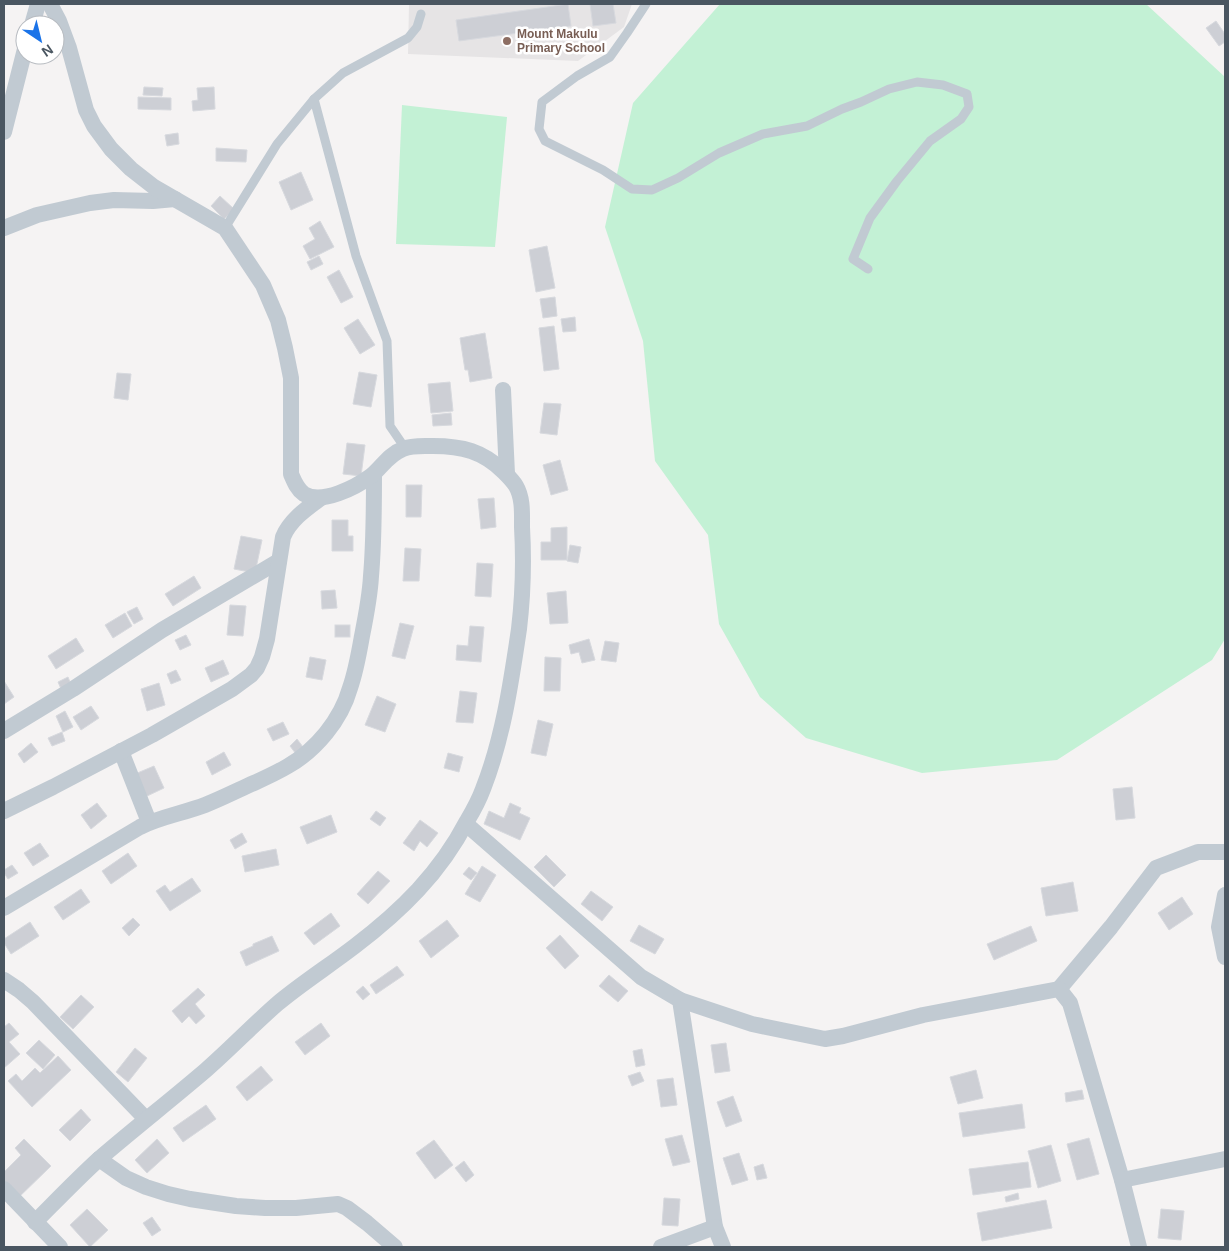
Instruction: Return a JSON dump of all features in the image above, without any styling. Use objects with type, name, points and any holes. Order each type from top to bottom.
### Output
[{"type":"street","points":[[50,4],[66,39],[86,110],[94,126],[111,149],[132,170],[154,187],[225,228],[263,285],[278,320],[291,378],[291,474],[295,483],[304,494],[321,498]]},
{"type":"street","points":[[4,132],[21,65]]},
{"type":"street","points":[[4,228],[37,215],[90,203],[114,200],[153,201],[175,199]]},
{"type":"street","points":[[503,390],[507,474]]},
{"type":"street","points":[[4,811],[121,751],[232,689],[251,676],[257,668],[267,639],[283,537],[286,530],[299,515],[321,498],[370,482],[393,454],[405,448],[419,446],[461,448],[476,452],[492,460],[507,474],[516,486],[521,499],[524,571],[522,605],[514,662],[496,750],[483,790],[466,824],[430,878],[411,899],[386,922],[278,1003],[207,1069],[99,1159],[35,1222]]},
{"type":"street","points":[[4,908],[149,822],[206,805],[288,766],[306,754],[319,741],[342,708],[350,689],[359,652],[371,577],[370,482]]},
{"type":"street","points":[[299,489],[299,515]]},
{"type":"street","points":[[4,731],[62,696],[162,630],[279,561]]},
{"type":"street","points":[[121,751],[149,822]]},
{"type":"street","points":[[466,824],[641,977],[680,1000],[752,1024],[825,1040],[923,1014],[1059,989],[1111,927],[1156,868],[1198,852],[1225,852]]},
{"type":"street","points":[[1225,895],[1219,926],[1225,957]]},
{"type":"street","points":[[4,980],[32,1002],[146,1119]]},
{"type":"street","points":[[1059,989],[1070,1002],[1122,1180],[1139,1247]]},
{"type":"street","points":[[680,1000],[715,1227],[723,1247]]},
{"type":"street","points":[[99,1159],[126,1178],[146,1187],[190,1199],[265,1208],[296,1208],[338,1204],[367,1222],[395,1247]]},
{"type":"street","points":[[1122,1180],[1225,1159]]},
{"type":"street","points":[[4,1189],[60,1247]]},
{"type":"street","points":[[661,1247],[715,1227]]},
{"type":"lane","points":[[646,4],[610,57],[577,76],[542,102],[539,129],[546,141],[603,170],[632,189],[652,190],[678,178],[719,153],[764,134],[807,126],[889,89],[917,82],[943,85],[967,94],[969,108],[961,119],[930,141],[870,218],[853,259],[868,269]]},
{"type":"lane","points":[[225,228],[277,144],[314,100],[343,73],[408,38],[417,28],[421,14]]},
{"type":"lane","points":[[314,100],[356,256],[387,341],[390,426],[405,448]]},
{"type":"shaded area","name":"Mount Makulu Primary School","points":[[409,4],[632,4],[624,27],[578,61],[408,54]]},
{"type":"green space","points":[[720,4],[1146,4],[1225,77],[1225,639],[1212,660],[1057,760],[922,773],[806,738],[760,697],[719,624],[708,535],[655,461],[643,341],[605,227],[633,103]]},
{"type":"green space","points":[[402,105],[507,117],[495,247],[396,244]]},
{"type":"building","points":[[568,4],[571,26],[459,41],[456,20]]},
{"type":"building","points":[[590,4],[613,4],[616,23],[593,26]]},
{"type":"building","points":[[1216,21],[1225,34],[1225,42],[1219,46],[1206,28]]},
{"type":"building","points":[[144,87],[163,88],[162,96],[143,95]]},
{"type":"building","points":[[214,87],[215,109],[193,111],[192,101],[198,100],[197,88]]},
{"type":"building","points":[[138,97],[171,98],[171,110],[138,109]]},
{"type":"building","points":[[178,133],[179,144],[167,146],[165,135]]},
{"type":"building","points":[[216,148],[247,150],[246,162],[216,161]]},
{"type":"building","points":[[301,172],[313,200],[291,210],[279,182]]},
{"type":"building","points":[[220,196],[234,209],[224,219],[211,206]]},
{"type":"building","points":[[320,221],[334,247],[310,259],[303,246],[315,239],[309,228]]},
{"type":"building","points":[[547,246],[555,288],[536,292],[529,250]]},
{"type":"building","points":[[319,256],[323,264],[311,270],[307,262]]},
{"type":"building","points":[[339,270],[353,297],[341,303],[327,277]]},
{"type":"building","points":[[555,297],[557,316],[543,318],[540,299]]},
{"type":"building","points":[[575,317],[576,331],[563,332],[561,319]]},
{"type":"building","points":[[358,319],[375,345],[360,354],[344,328]]},
{"type":"building","points":[[554,326],[559,369],[544,371],[539,328]]},
{"type":"building","points":[[485,333],[492,378],[470,382],[468,370],[465,370],[460,338]]},
{"type":"building","points":[[359,372],[377,375],[371,407],[353,404]]},
{"type":"building","points":[[117,373],[131,374],[128,400],[114,398]]},
{"type":"building","points":[[450,382],[453,411],[431,413],[428,384]]},
{"type":"building","points":[[544,403],[561,404],[557,435],[540,433]]},
{"type":"building","points":[[451,413],[452,425],[433,426],[432,415]]},
{"type":"building","points":[[347,443],[365,445],[361,476],[343,474]]},
{"type":"building","points":[[560,460],[568,490],[551,495],[543,465]]},
{"type":"building","points":[[406,485],[422,485],[421,517],[406,517]]},
{"type":"building","points":[[494,498],[496,527],[481,529],[478,499]]},
{"type":"building","points":[[332,520],[348,520],[348,536],[353,536],[353,551],[332,551]]},
{"type":"building","points":[[567,527],[567,560],[541,560],[541,542],[551,542],[551,528]]},
{"type":"building","points":[[241,536],[262,540],[255,573],[234,569]]},
{"type":"building","points":[[570,545],[581,547],[578,563],[567,561]]},
{"type":"building","points":[[405,548],[421,549],[419,581],[403,581]]},
{"type":"building","points":[[477,563],[493,564],[491,597],[475,596]]},
{"type":"building","points":[[194,576],[201,588],[173,606],[165,594]]},
{"type":"building","points":[[335,590],[337,608],[322,609],[321,591]]},
{"type":"building","points":[[566,591],[568,623],[550,624],[547,593]]},
{"type":"building","points":[[230,605],[246,606],[243,636],[227,635]]},
{"type":"building","points":[[137,607],[143,619],[134,624],[127,612]]},
{"type":"building","points":[[125,613],[132,626],[113,638],[105,625]]},
{"type":"building","points":[[400,623],[414,626],[405,659],[392,656]]},
{"type":"building","points":[[335,625],[350,625],[350,637],[335,637]]},
{"type":"building","points":[[470,626],[484,627],[481,662],[456,660],[457,645],[468,646]]},
{"type":"building","points":[[186,635],[191,645],[180,650],[175,640]]},
{"type":"building","points":[[76,638],[84,651],[56,669],[48,656]]},
{"type":"building","points":[[589,639],[595,660],[582,663],[579,652],[571,654],[569,645]]},
{"type":"building","points":[[605,641],[619,643],[616,662],[601,660]]},
{"type":"building","points":[[310,657],[326,660],[322,680],[306,677]]},
{"type":"building","points":[[545,657],[561,658],[560,691],[544,691]]},
{"type":"building","points":[[223,660],[229,674],[211,682],[205,668]]},
{"type":"building","points":[[176,670],[181,680],[171,684],[167,674]]},
{"type":"building","points":[[68,677],[72,687],[62,691],[58,682]]},
{"type":"building","points":[[4,681],[14,697],[4,704]]},
{"type":"building","points":[[159,683],[165,705],[147,711],[141,689]]},
{"type":"building","points":[[460,691],[477,693],[473,723],[456,722]]},
{"type":"building","points":[[377,696],[396,704],[385,732],[365,725]]},
{"type":"building","points":[[91,706],[99,718],[81,730],[73,717]]},
{"type":"building","points":[[65,711],[73,727],[63,732],[56,716]]},
{"type":"building","points":[[538,720],[553,724],[546,756],[531,753]]},
{"type":"building","points":[[283,722],[289,734],[273,741],[267,729]]},
{"type":"building","points":[[62,732],[65,741],[52,746],[48,738]]},
{"type":"building","points":[[297,739],[303,747],[296,754],[290,746]]},
{"type":"building","points":[[31,743],[38,752],[24,763],[18,754]]},
{"type":"building","points":[[224,752],[231,765],[212,775],[206,762]]},
{"type":"building","points":[[448,753],[463,757],[459,772],[444,768]]},
{"type":"building","points":[[154,766],[164,788],[145,797],[135,774]]},
{"type":"building","points":[[1132,787],[1135,818],[1116,820],[1113,789]]},
{"type":"building","points":[[97,803],[107,816],[91,829],[81,815]]},
{"type":"building","points":[[510,803],[521,808],[519,813],[530,818],[520,840],[484,824],[489,811],[504,818]]},
{"type":"building","points":[[376,811],[386,818],[380,826],[370,819]]},
{"type":"building","points":[[331,815],[337,832],[307,844],[300,827]]},
{"type":"building","points":[[420,820],[438,833],[427,847],[420,841],[414,851],[403,843]]},
{"type":"building","points":[[242,833],[247,842],[235,849],[230,840]]},
{"type":"building","points":[[40,843],[49,856],[33,866],[24,853]]},
{"type":"building","points":[[276,849],[279,865],[245,872],[242,856]]},
{"type":"building","points":[[128,853],[137,866],[111,884],[102,871]]},
{"type":"building","points":[[546,855],[566,875],[554,887],[534,867]]},
{"type":"building","points":[[12,865],[18,873],[8,879],[4,870]]},
{"type":"building","points":[[482,866],[496,875],[480,902],[465,894]]},
{"type":"building","points":[[469,867],[477,873],[471,880],[463,874]]},
{"type":"building","points":[[378,871],[390,881],[368,904],[357,894]]},
{"type":"building","points":[[192,878],[201,891],[170,911],[156,891],[165,885],[170,892]]},
{"type":"building","points":[[1073,882],[1078,911],[1046,916],[1041,888]]},
{"type":"building","points":[[81,889],[90,902],[63,920],[54,907]]},
{"type":"building","points":[[591,891],[613,907],[602,921],[581,904]]},
{"type":"building","points":[[1182,897],[1193,914],[1169,930],[1158,913]]},
{"type":"building","points":[[331,913],[340,926],[314,945],[304,933]]},
{"type":"building","points":[[133,918],[140,925],[129,936],[122,928]]},
{"type":"building","points":[[447,920],[459,936],[431,958],[419,941]]},
{"type":"building","points":[[30,922],[39,936],[11,954],[4,943],[4,939]]},
{"type":"building","points":[[639,925],[664,939],[655,954],[630,941]]},
{"type":"building","points":[[1031,926],[1037,941],[994,960],[987,944]]},
{"type":"building","points":[[560,935],[579,956],[565,969],[546,948]]},
{"type":"building","points":[[272,936],[279,951],[246,966],[240,952]]},
{"type":"building","points":[[397,966],[404,975],[376,994],[370,985]]},
{"type":"building","points":[[609,975],[628,991],[618,1002],[599,986]]},
{"type":"building","points":[[363,986],[370,994],[363,1000],[356,992]]},
{"type":"building","points":[[198,988],[205,995],[195,1004],[205,1016],[196,1024],[189,1016],[182,1023],[172,1011]]},
{"type":"building","points":[[81,995],[94,1007],[73,1029],[60,1017]]},
{"type":"building","points":[[9,1023],[19,1034],[9,1042],[20,1054],[4,1068],[4,1027]]},
{"type":"building","points":[[321,1023],[330,1036],[305,1055],[295,1042]]},
{"type":"building","points":[[39,1040],[55,1055],[43,1069],[26,1053]]},
{"type":"building","points":[[726,1043],[730,1071],[715,1073],[711,1045]]},
{"type":"building","points":[[135,1048],[147,1058],[128,1082],[116,1072]]},
{"type":"building","points":[[642,1049],[645,1065],[636,1067],[633,1051]]},
{"type":"building","points":[[58,1056],[71,1070],[32,1107],[8,1081],[16,1074],[22,1081],[35,1068],[40,1073]]},
{"type":"building","points":[[261,1066],[273,1080],[247,1101],[236,1087]]},
{"type":"building","points":[[976,1070],[983,1098],[958,1104],[950,1077]]},
{"type":"building","points":[[640,1072],[644,1081],[632,1086],[628,1076]]},
{"type":"building","points":[[673,1078],[677,1105],[661,1107],[657,1080]]},
{"type":"building","points":[[1082,1090],[1084,1099],[1066,1102],[1065,1093]]},
{"type":"building","points":[[733,1096],[742,1121],[726,1127],[717,1102]]},
{"type":"building","points":[[1022,1104],[1025,1128],[963,1137],[959,1113]]},
{"type":"building","points":[[206,1105],[216,1119],[183,1142],[173,1128]]},
{"type":"building","points":[[81,1109],[91,1120],[70,1141],[59,1130]]},
{"type":"building","points":[[682,1135],[690,1162],[673,1166],[665,1139]]},
{"type":"building","points":[[1089,1138],[1099,1174],[1077,1180],[1067,1144]]},
{"type":"building","points":[[24,1139],[51,1166],[16,1200],[4,1188],[4,1170],[21,1155],[15,1148]]},
{"type":"building","points":[[157,1139],[169,1153],[147,1173],[135,1160]]},
{"type":"building","points":[[434,1140],[453,1165],[435,1179],[416,1153]]},
{"type":"building","points":[[1051,1145],[1061,1181],[1038,1188],[1028,1151]]},
{"type":"building","points":[[739,1153],[748,1180],[732,1185],[723,1158]]},
{"type":"building","points":[[464,1161],[474,1175],[466,1182],[455,1168]]},
{"type":"building","points":[[1028,1162],[1031,1187],[973,1195],[969,1169]]},
{"type":"building","points":[[763,1164],[767,1178],[757,1180],[754,1167]]},
{"type":"building","points":[[1018,1193],[1019,1199],[1006,1202],[1005,1197]]},
{"type":"building","points":[[664,1198],[680,1199],[678,1226],[662,1225]]},
{"type":"building","points":[[1046,1200],[1052,1228],[982,1241],[977,1213]]},
{"type":"building","points":[[87,1209],[108,1230],[90,1247],[70,1225]]},
{"type":"building","points":[[1161,1209],[1184,1211],[1181,1240],[1158,1238]]},
{"type":"building","points":[[152,1217],[161,1230],[152,1236],[143,1223]]},
{"type":"place","name":"Mount Makulu Primary School","points":[[507,41]]}]
